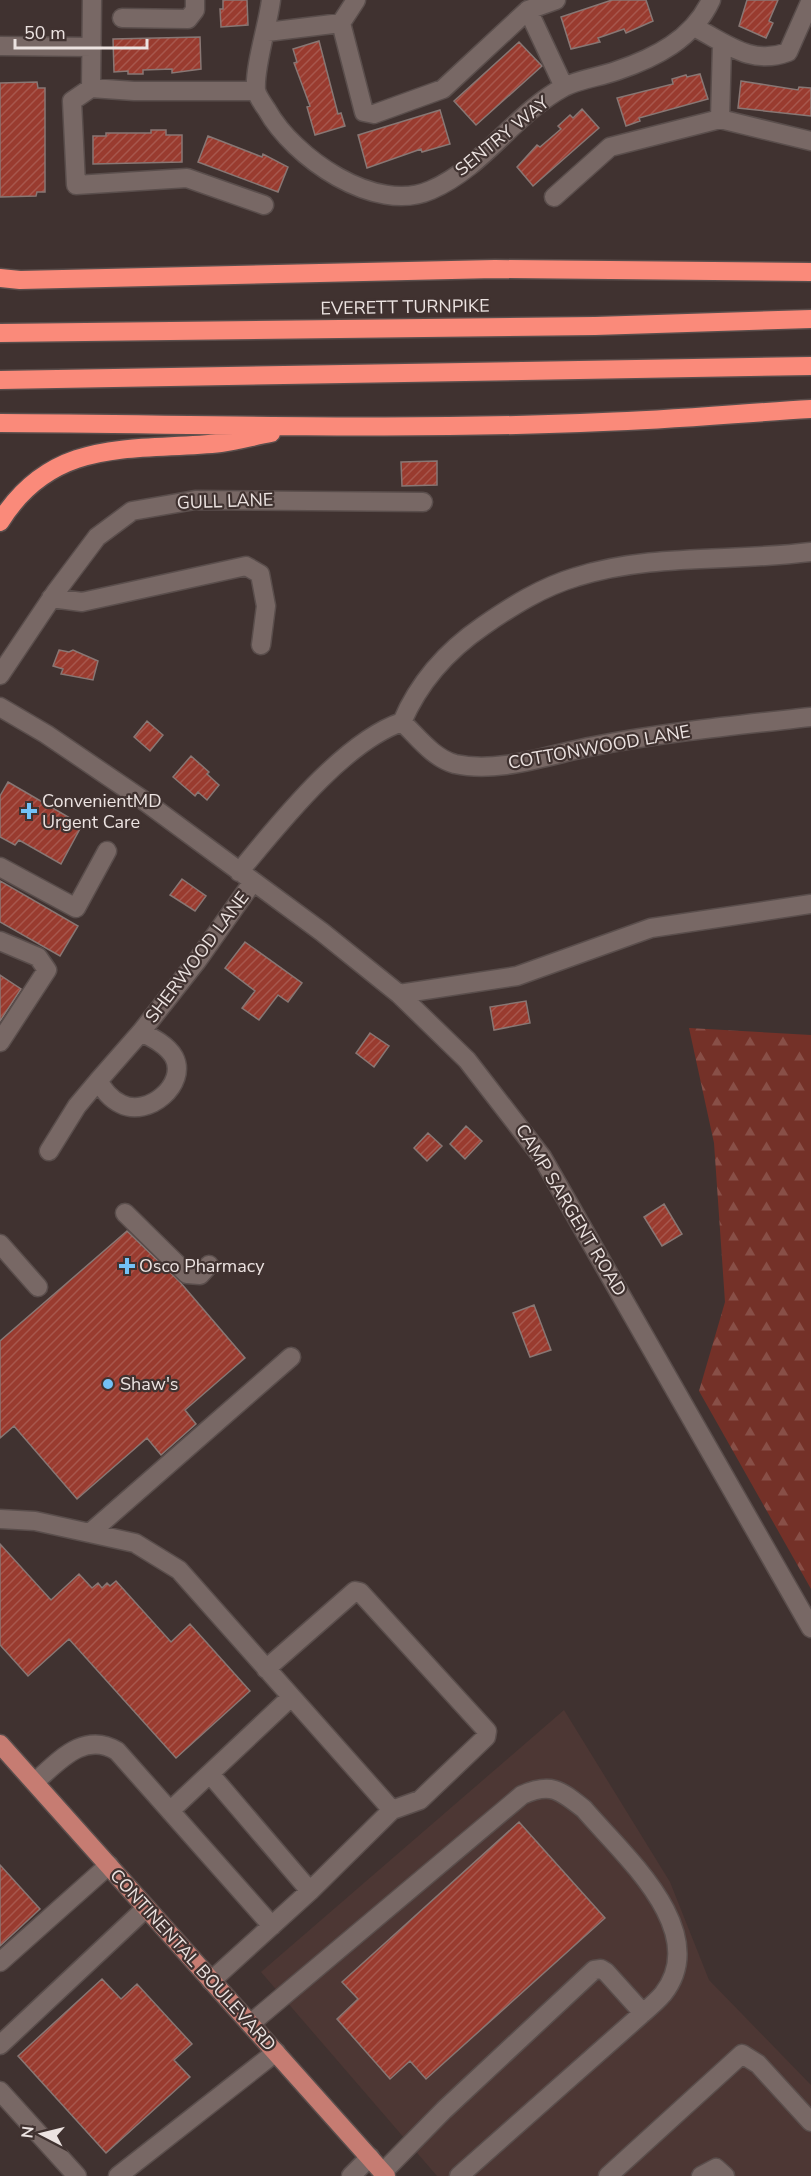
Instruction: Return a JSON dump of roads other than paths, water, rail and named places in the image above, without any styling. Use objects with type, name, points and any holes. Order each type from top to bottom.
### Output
[{"type":"highway","points":[[0,278],[20,280],[495,269],[811,272]]},
{"type":"highway","name":"EVERETT TURNPIKE","points":[[0,333],[595,326],[811,319]]},
{"type":"highway","points":[[0,380],[811,366]]},
{"type":"highway","points":[[0,423],[303,426],[603,422],[811,409]]},
{"type":"highway","points":[[0,522],[12,502],[55,468],[91,453],[137,446],[223,443],[303,426]]},
{"type":"main road","name":"CONTINENTAL BOULEVARD","points":[[0,1744],[385,2174]]},
{"type":"street","points":[[91,88],[92,0]]},
{"type":"street","points":[[122,18],[188,19],[195,10],[195,0]]},
{"type":"street","points":[[264,205],[187,178],[76,185],[72,101],[91,88],[134,91],[256,91],[271,0]]},
{"type":"street","points":[[267,32],[341,23],[357,0]]},
{"type":"street","points":[[341,23],[364,112],[374,114],[443,89],[528,10],[556,0]]},
{"type":"street","name":"SENTRY WAY","points":[[256,91],[283,133],[315,162],[351,184],[390,196],[430,191],[465,170],[541,102],[564,87],[634,64],[671,47],[694,27],[711,0]]},
{"type":"street","points":[[694,27],[715,38],[722,45],[772,58],[788,52],[811,0]]},
{"type":"street","points":[[528,10],[564,87]]},
{"type":"street","points":[[720,119],[722,45]]},
{"type":"street","points":[[0,46],[92,47]]},
{"type":"street","points":[[554,197],[610,147],[720,119],[811,141]]},
{"type":"street","name":"GULL LANE","points":[[0,675],[51,598],[97,537],[132,511],[195,500],[423,502]]},
{"type":"street","points":[[402,722],[423,682],[451,652],[492,620],[537,592],[575,577],[615,567],[656,561],[811,552]]},
{"type":"street","points":[[51,598],[82,602],[246,566],[260,574],[266,606],[261,645]]},
{"type":"street","name":"CAMP SARGENT ROAD","points":[[0,707],[46,734],[322,932],[399,994],[467,1060],[542,1157],[811,1628]]},
{"type":"street","name":"COTTONWOOD LANE","points":[[402,722],[434,753],[452,763],[473,767],[513,762],[606,744],[811,717]]},
{"type":"street","name":"SHERWOOD LANE","points":[[49,1151],[77,1106],[141,1032],[197,961],[276,827],[319,782],[383,728],[402,722]]},
{"type":"street","points":[[0,867],[75,908],[107,851]]},
{"type":"street","points":[[399,994],[517,976],[651,928],[811,904]]},
{"type":"street","points":[[0,941],[38,957],[47,970],[0,1042]]},
{"type":"street","name":"SHERWOOD LANE","points":[[98,1081],[108,1096],[122,1105],[147,1107],[163,1098],[173,1080],[176,1068],[175,1058],[162,1044],[141,1032]]},
{"type":"street","points":[[125,1213],[187,1274],[200,1275],[209,1265]]},
{"type":"street","points":[[0,1244],[38,1287]]},
{"type":"street","points":[[91,1532],[291,1357]]},
{"type":"street","points":[[0,1520],[35,1521],[135,1543],[179,1570],[290,1698],[392,1810]]},
{"type":"street","points":[[211,1980],[310,1891],[392,1810],[420,1800],[486,1737],[487,1731],[360,1592],[355,1591],[266,1670]]},
{"type":"street","points":[[170,1811],[290,1698]]},
{"type":"street","points":[[35,1782],[75,1748],[86,1744],[108,1745],[117,1751],[272,1926]]},
{"type":"street","points":[[210,1774],[310,1891]]},
{"type":"street","points":[[250,2024],[522,1795],[538,1788],[554,1788],[584,1809],[666,1907],[674,1927],[677,1946],[675,1966],[664,1993],[459,2176]]},
{"type":"street","points":[[0,1962],[109,1865]]},
{"type":"street","points":[[0,2045],[146,1908]]},
{"type":"street","points":[[385,2174],[444,2109],[594,1970],[601,1969],[606,1972],[643,2013]]},
{"type":"street","points":[[118,2176],[276,2052]]},
{"type":"street","points":[[608,2176],[742,2054],[758,2064],[811,2122]]},
{"type":"street","points":[[0,2091],[77,2176]]},
{"type":"street","points":[[351,2176],[370,2157]]},
{"type":"street","points":[[701,2176],[716,2168],[725,2176]]},
{"type":"place","name":"ConvenientMD Urgent Care","points":[[29,811]]},
{"type":"place","name":"Osco Pharmacy","points":[[127,1266]]},
{"type":"place","name":"Shaw's","points":[[108,1384]]}]
